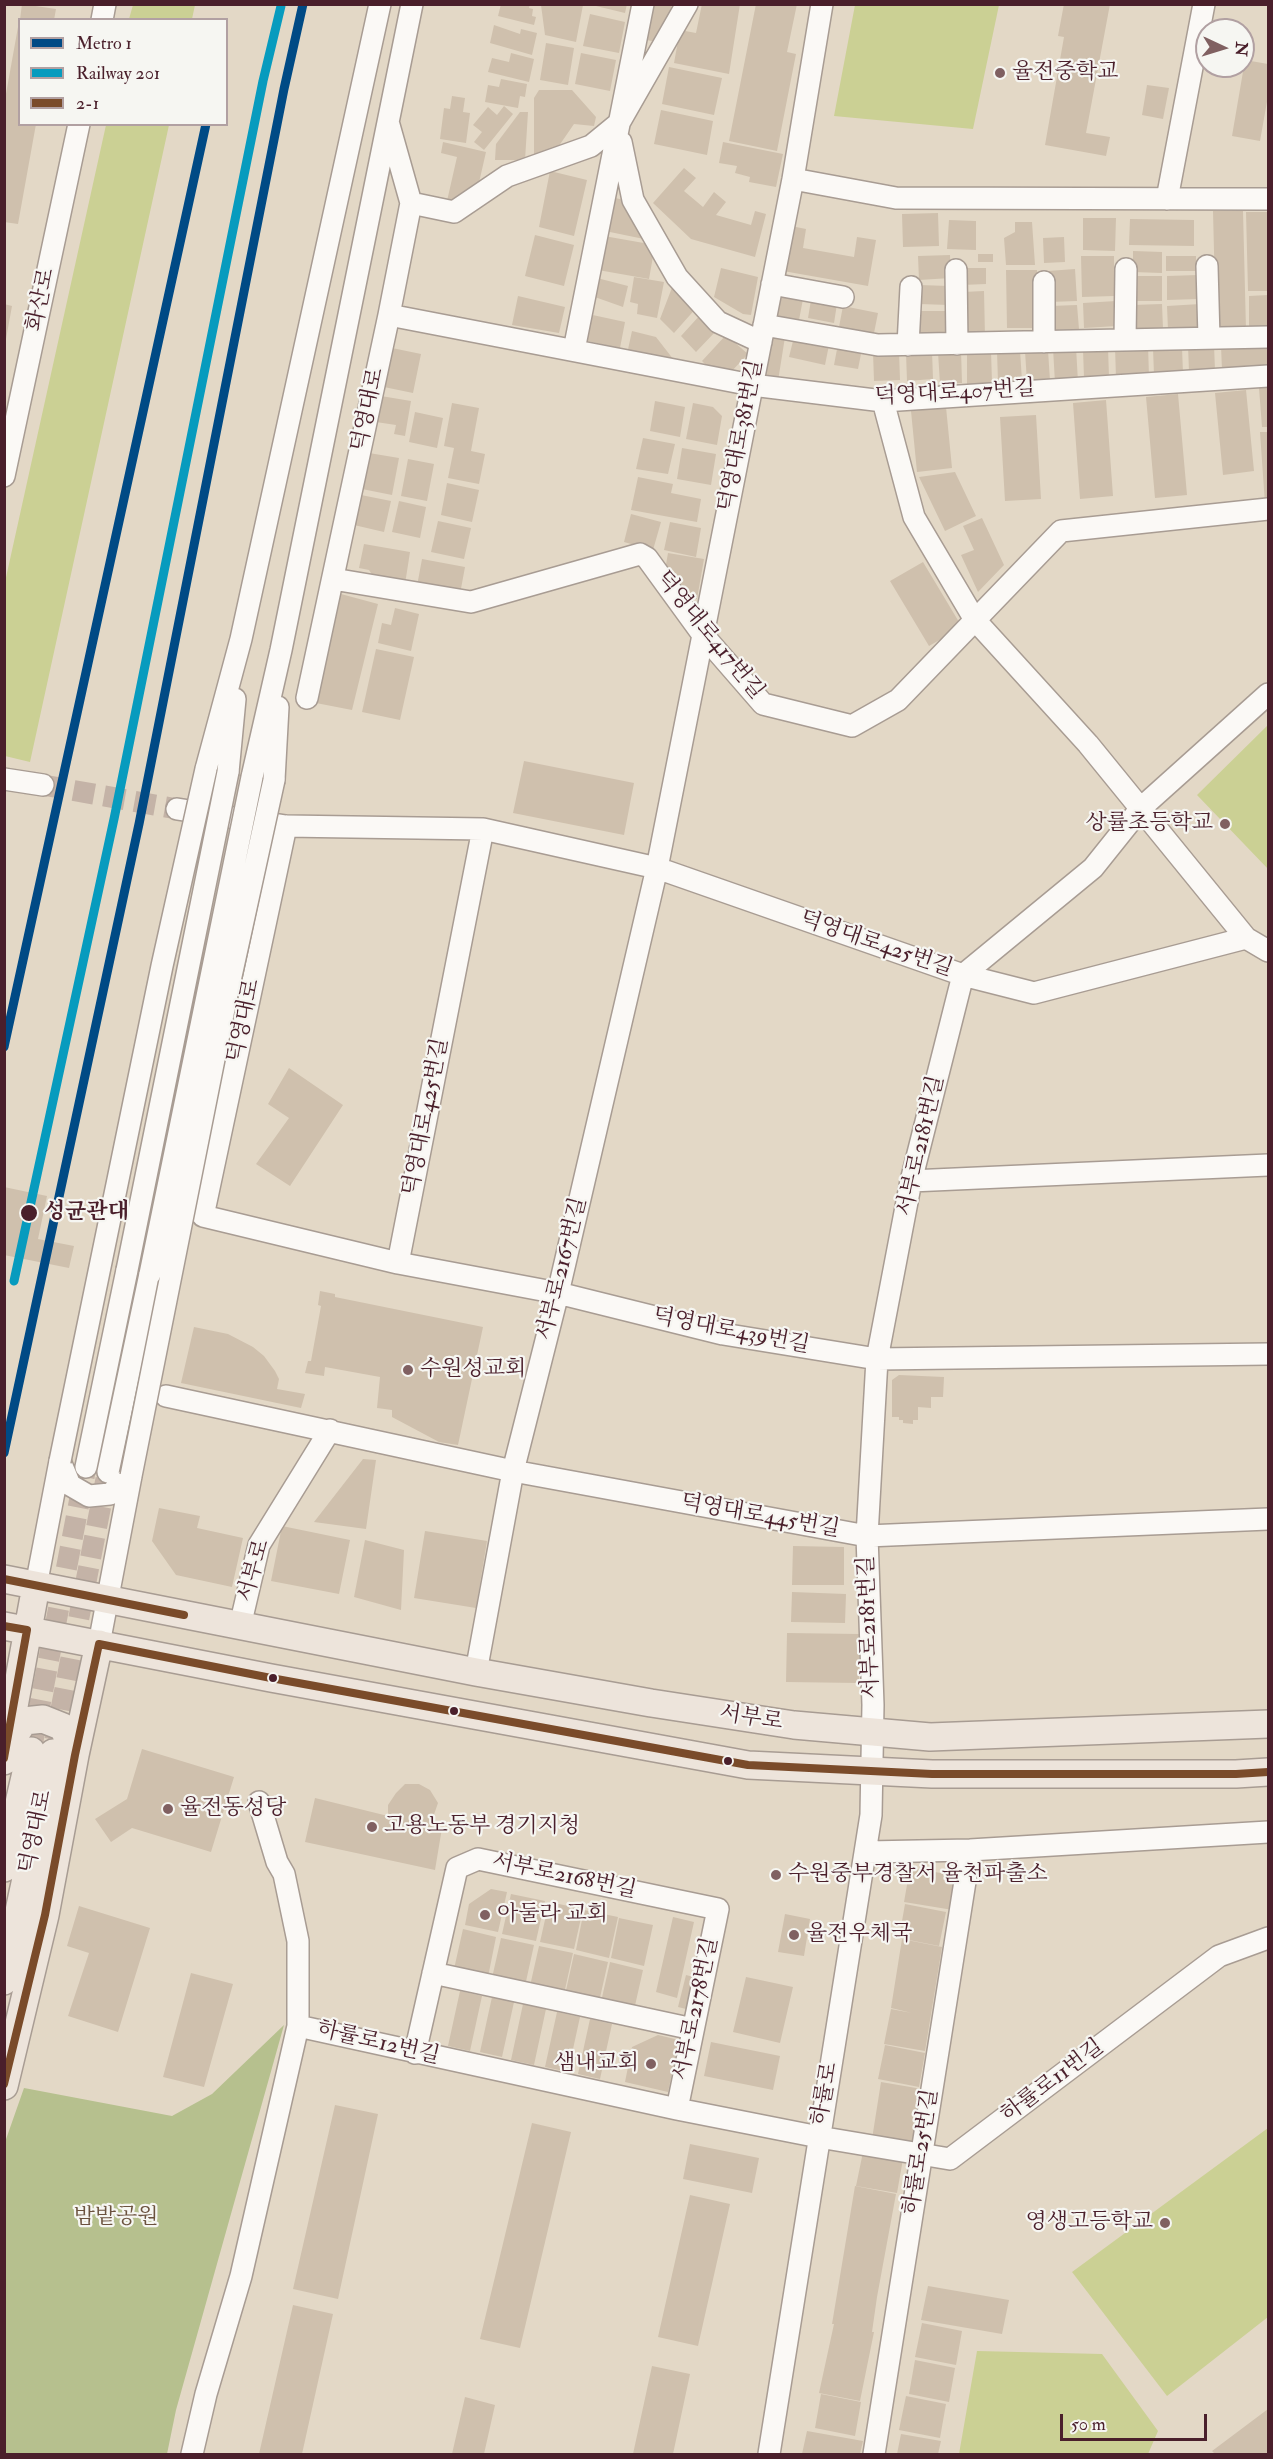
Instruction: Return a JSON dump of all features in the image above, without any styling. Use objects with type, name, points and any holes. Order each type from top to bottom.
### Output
[{"type":"main road","name":"서부로","points":[[4,1579],[476,1672],[651,1703],[794,1725],[930,1737],[1269,1724]]},
{"type":"main road","points":[[4,2086],[45,1915],[34,1753],[16,1628],[36,1586]]},
{"type":"main road","name":"서부로","points":[[16,1628],[271,1678],[748,1765],[932,1774],[1236,1774],[1269,1772]]},
{"type":"main road","points":[[34,1753],[99,1644]]},
{"type":"main road","name":"덕영대로","points":[[4,1868],[34,1753]]},
{"type":"main road","name":"덕영대로","points":[[4,1981],[34,1753]]},
{"type":"street","points":[[36,1586],[162,966],[206,769],[241,639],[380,4]]},
{"type":"street","points":[[108,1472],[252,777],[281,650],[412,4]]},
{"type":"street","points":[[574,350],[644,4]]},
{"type":"street","points":[[411,203],[454,212],[507,177],[591,146],[619,123],[687,4]]},
{"type":"street","name":"덕영대로381번길","points":[[657,868],[793,179],[822,4]]},
{"type":"street","points":[[1167,199],[1204,4]]},
{"type":"street","name":"덕영대로","points":[[307,698],[411,203],[388,122]]},
{"type":"street","points":[[619,123],[624,165],[633,200],[677,277],[718,322],[762,333],[878,345],[1269,337]]},
{"type":"street","name":"화산로","points":[[4,476],[12,403],[79,126]]},
{"type":"street","points":[[793,179],[896,198],[1269,199]]},
{"type":"street","points":[[1207,266],[1209,338]]},
{"type":"street","points":[[1125,340],[1126,269]]},
{"type":"street","points":[[956,270],[957,344]]},
{"type":"street","points":[[1044,282],[1044,342]]},
{"type":"street","points":[[772,284],[843,297]]},
{"type":"street","points":[[908,345],[911,287]]},
{"type":"street","name":"덕영대로407번길","points":[[389,315],[752,385],[883,400],[1269,376]]},
{"type":"street","points":[[883,400],[914,518],[975,620],[1088,744],[1246,938],[1269,951]]},
{"type":"street","name":"덕영대로417번길","points":[[333,579],[471,602],[640,554],[647,558],[703,635],[763,704],[852,726],[898,700],[1061,531],[1269,509]]},
{"type":"street","points":[[86,1467],[228,772],[241,639]]},
{"type":"street","points":[[99,1644],[226,999],[274,780],[281,650]]},
{"type":"street","points":[[963,975],[1094,868],[1142,808],[1269,694]]},
{"type":"street","points":[[4,779],[43,785]]},
{"type":"street","name":"덕영대로425번길","points":[[177,809],[286,826],[483,829],[657,868],[963,975],[1034,993],[1246,938]]},
{"type":"street","name":"덕영대로","points":[[203,1216],[286,826]]},
{"type":"street","name":"덕영대로425번길","points":[[398,1263],[483,829]]},
{"type":"street","name":"서부로2167번길","points":[[476,1672],[513,1471],[558,1293],[657,868]]},
{"type":"street","name":"서부로2181번길","points":[[872,1732],[867,1536],[877,1359],[911,1181],[963,975]]},
{"type":"street","points":[[911,1181],[1269,1165]]},
{"type":"street","name":"덕영대로439번길","points":[[203,1216],[398,1263],[558,1293],[723,1334],[877,1359],[1269,1354]]},
{"type":"street","name":"덕영대로445번길","points":[[166,1396],[513,1471],[867,1536],[1269,1519]]},
{"type":"street","name":"서부로","points":[[240,1626],[259,1545],[330,1430]]},
{"type":"street","points":[[60,1461],[70,1485],[90,1496],[110,1494],[131,1476]]},
{"type":"street","name":"하률로","points":[[769,2454],[867,1852],[871,1815],[872,1732]]},
{"type":"street","points":[[259,1802],[277,1862],[284,1874],[298,1941],[298,2026]]},
{"type":"street","points":[[867,1852],[970,1850],[1269,1832]]},
{"type":"street","name":"하률로25번길","points":[[874,2454],[970,1850]]},
{"type":"street","name":"서부로2168번길","points":[[415,2053],[457,1868],[478,1859],[718,1910]]},
{"type":"street","name":"서부로2178번길","points":[[677,2109],[718,1910]]},
{"type":"street","name":"하률로11번길","points":[[819,2137],[950,2159],[1219,1956],[1269,1938]]},
{"type":"street","points":[[433,1973],[693,2029]]},
{"type":"street","name":"하률로12번길","points":[[192,2454],[206,2394],[241,2276],[298,2026],[677,2109],[819,2137]]},
{"type":"green space","points":[[133,4],[195,5],[192,18],[129,18]]},
{"type":"green space","points":[[855,5],[999,5],[973,129],[834,116]]},
{"type":"green space","points":[[106,126],[169,126],[30,762],[5,756],[5,582]]},
{"type":"green space","points":[[1268,725],[1268,869],[1197,795]]},
{"type":"green space","name":"밤밭공원","points":[[284,2025],[176,2410],[167,2454],[5,2454],[4,2145],[24,2088],[172,2116],[212,2094]]},
{"type":"green space","points":[[1268,2128],[1268,2317],[1167,2396],[1072,2272]]},
{"type":"green space","points":[[977,2351],[1102,2354],[1158,2431],[1148,2454],[959,2454]]},
{"type":"building","points":[[22,4],[56,9],[54,18],[20,18]]},
{"type":"building","points":[[501,4],[530,4],[529,8],[533,9],[532,16],[536,17],[534,25],[498,16]]},
{"type":"building","points":[[596,4],[627,4],[625,13],[596,6]]},
{"type":"building","points":[[648,4],[672,4],[665,30],[657,42],[641,39]]},
{"type":"building","points":[[702,4],[740,4],[729,74],[674,63],[680,30],[696,33]]},
{"type":"building","points":[[756,4],[797,4],[787,52],[796,54],[777,151],[729,141]]},
{"type":"building","name":"율전중학교","points":[[1064,4],[1110,4],[1086,133],[1110,137],[1106,156],[1045,145],[1064,37],[1058,36]]},
{"type":"building","points":[[541,5],[583,5],[576,42],[545,35]]},
{"type":"building","points":[[590,14],[625,22],[619,53],[583,46]]},
{"type":"building","points":[[494,25],[520,34],[521,29],[537,33],[532,55],[490,43]]},
{"type":"building","points":[[18,27],[18,126],[36,126],[18,224],[4,222],[4,105]]},
{"type":"building","points":[[546,43],[574,48],[568,85],[540,80]]},
{"type":"building","points":[[511,53],[534,59],[529,82],[488,72],[492,58],[509,62]]},
{"type":"building","points":[[581,53],[616,60],[610,91],[575,84]]},
{"type":"building","points":[[1255,62],[1268,64],[1268,96],[1260,141],[1232,136],[1242,78],[1255,78]]},
{"type":"building","points":[[669,67],[722,78],[714,115],[662,104]]},
{"type":"building","points":[[501,79],[527,84],[525,97],[520,96],[518,108],[485,102],[488,85],[499,87]]},
{"type":"building","points":[[1147,85],[1169,88],[1163,119],[1142,115]]},
{"type":"building","points":[[539,90],[572,90],[596,117],[594,126],[574,124],[554,153],[534,155],[534,98]]},
{"type":"building","points":[[452,96],[465,98],[463,112],[470,113],[466,143],[440,139],[444,108],[450,109]]},
{"type":"building","points":[[504,106],[513,114],[484,150],[474,142],[482,132],[473,125],[488,107],[497,115]]},
{"type":"building","points":[[661,110],[713,121],[707,155],[654,144]]},
{"type":"building","points":[[520,112],[528,112],[525,160],[495,160],[496,144]]},
{"type":"building","points":[[443,142],[486,152],[478,187],[457,203],[447,201],[457,157],[441,153]]},
{"type":"building","points":[[723,142],[783,154],[776,187],[749,182],[750,177],[735,173],[737,166],[719,163]]},
{"type":"building","points":[[684,168],[696,178],[684,191],[703,207],[714,192],[726,202],[716,215],[751,225],[755,211],[766,214],[755,257],[691,239],[653,203]]},
{"type":"building","points":[[550,171],[587,180],[574,236],[539,227]]},
{"type":"building","points":[[611,197],[628,201],[644,239],[605,231]]},
{"type":"building","points":[[1213,211],[1243,211],[1246,330],[1216,331]]},
{"type":"building","points":[[1246,212],[1268,212],[1268,291],[1248,291]]},
{"type":"building","points":[[938,213],[939,246],[903,247],[902,214]]},
{"type":"building","points":[[1083,218],[1116,218],[1115,251],[1083,250]]},
{"type":"building","points":[[1130,219],[1194,220],[1194,246],[1129,245]]},
{"type":"building","points":[[949,220],[976,221],[976,250],[947,249]]},
{"type":"building","points":[[1015,222],[1032,222],[1035,265],[1006,265],[1004,238],[1015,232]]},
{"type":"building","points":[[791,226],[806,229],[803,248],[854,257],[857,237],[876,240],[868,286],[783,271]]},
{"type":"building","points":[[535,235],[574,245],[564,286],[525,276]]},
{"type":"building","points":[[604,236],[655,245],[649,279],[598,270]]},
{"type":"building","points":[[1064,237],[1065,262],[1044,263],[1043,238]]},
{"type":"building","points":[[1133,251],[1162,252],[1162,273],[1133,272]]},
{"type":"building","points":[[978,254],[993,254],[993,262],[978,262]]},
{"type":"building","points":[[950,255],[951,278],[919,280],[918,256]]},
{"type":"building","points":[[1081,256],[1114,256],[1114,296],[1082,297]]},
{"type":"building","points":[[1166,256],[1196,256],[1196,271],[1166,271]]},
{"type":"building","points":[[721,268],[758,277],[751,315],[743,314],[714,297]]},
{"type":"building","points":[[962,268],[986,268],[986,284],[962,285]]},
{"type":"building","points":[[1075,269],[1077,301],[1049,302],[1048,271]]},
{"type":"building","points":[[1006,270],[1037,270],[1038,328],[1007,328]]},
{"type":"building","points":[[1198,275],[1198,299],[1167,300],[1167,276]]},
{"type":"building","points":[[1133,276],[1162,276],[1162,301],[1133,301]]},
{"type":"building","points":[[634,277],[664,282],[657,318],[637,314],[638,304],[630,302]]},
{"type":"building","points":[[597,278],[628,286],[623,307],[592,296]]},
{"type":"building","points":[[673,285],[698,306],[674,333],[660,319]]},
{"type":"building","points":[[919,285],[949,286],[949,305],[919,304]]},
{"type":"building","points":[[984,291],[985,337],[964,337],[963,292]]},
{"type":"building","points":[[779,294],[803,299],[799,320],[775,316]]},
{"type":"building","points":[[1268,295],[1268,328],[1249,329],[1249,296]]},
{"type":"building","points":[[518,296],[565,307],[559,333],[512,325]]},
{"type":"building","points":[[811,300],[837,304],[834,323],[808,318]]},
{"type":"building","points":[[1116,301],[1117,326],[1084,328],[1083,303]]},
{"type":"building","points":[[4,304],[12,306],[6,339],[4,339]]},
{"type":"building","points":[[1162,304],[1163,329],[1133,330],[1132,305]]},
{"type":"building","points":[[1200,304],[1201,328],[1168,330],[1167,306]]},
{"type":"building","points":[[1077,305],[1079,329],[1051,330],[1050,306]]},
{"type":"building","points":[[843,306],[878,313],[874,333],[839,327]]},
{"type":"building","points":[[919,311],[950,311],[950,334],[919,334]]},
{"type":"building","points":[[588,314],[625,322],[620,348],[583,340]]},
{"type":"building","points":[[701,314],[716,331],[696,352],[681,336]]},
{"type":"building","points":[[632,331],[656,337],[677,364],[627,354]]},
{"type":"building","points":[[726,335],[748,354],[729,374],[712,371],[702,361]]},
{"type":"building","points":[[769,335],[785,337],[778,381],[763,378]]},
{"type":"building","points":[[794,337],[829,345],[825,365],[789,357]]},
{"type":"building","points":[[838,344],[862,349],[858,369],[834,365]]},
{"type":"building","points":[[1214,344],[1215,371],[1189,372],[1188,345]]},
{"type":"building","points":[[1268,344],[1268,369],[1222,370],[1221,346]]},
{"type":"building","points":[[1148,345],[1149,377],[1116,378],[1115,346]]},
{"type":"building","points":[[1076,347],[1078,382],[1055,383],[1053,348]]},
{"type":"building","points":[[1182,347],[1183,374],[1154,375],[1153,348]]},
{"type":"building","points":[[392,348],[421,354],[413,393],[384,387]]},
{"type":"building","points":[[1108,348],[1109,377],[1084,378],[1083,349]]},
{"type":"building","points":[[961,350],[962,383],[940,384],[938,352]]},
{"type":"building","points":[[1020,350],[1022,381],[998,382],[997,351]]},
{"type":"building","points":[[1048,350],[1050,381],[1027,382],[1025,351]]},
{"type":"building","points":[[899,351],[900,380],[874,381],[873,352]]},
{"type":"building","points":[[932,351],[933,379],[907,381],[906,353]]},
{"type":"building","points":[[967,351],[991,351],[992,383],[967,384]]},
{"type":"building","points":[[1268,387],[1268,427],[1262,427],[1259,388]]},
{"type":"building","points":[[1246,390],[1254,471],[1223,475],[1215,393]]},
{"type":"building","points":[[1178,394],[1187,495],[1155,498],[1146,397]]},
{"type":"building","points":[[381,396],[411,401],[405,436],[394,434],[396,425],[376,422]]},
{"type":"building","points":[[1106,400],[1113,496],[1080,499],[1073,403]]},
{"type":"building","points":[[655,401],[685,407],[680,437],[650,431]]},
{"type":"building","points":[[452,403],[479,408],[471,451],[485,454],[479,484],[448,478],[454,448],[444,446]]},
{"type":"building","points":[[693,403],[713,407],[722,416],[717,445],[686,439]]},
{"type":"building","points":[[946,407],[952,468],[917,472],[911,411]]},
{"type":"building","points":[[415,412],[443,418],[437,448],[409,442]]},
{"type":"building","points":[[1036,415],[1041,499],[1005,501],[1000,417]]},
{"type":"building","points":[[1260,432],[1268,432],[1268,504],[1265,504]]},
{"type":"building","points":[[643,438],[675,444],[668,474],[636,469]]},
{"type":"building","points":[[682,448],[716,454],[711,485],[677,479]]},
{"type":"building","points":[[369,453],[399,458],[392,495],[362,489]]},
{"type":"building","points":[[408,459],[434,464],[427,501],[401,496]]},
{"type":"building","points":[[955,472],[976,516],[945,531],[919,477]]},
{"type":"building","points":[[638,477],[673,484],[671,493],[701,499],[697,522],[631,510]]},
{"type":"building","points":[[447,483],[479,490],[472,522],[441,515]]},
{"type":"building","points":[[361,495],[391,501],[384,532],[354,525]]},
{"type":"building","points":[[399,501],[426,507],[420,538],[392,532]]},
{"type":"building","points":[[631,514],[661,522],[653,550],[624,542]]},
{"type":"building","points":[[982,518],[1004,565],[978,592],[961,555],[974,550],[963,526]]},
{"type":"building","points":[[438,521],[471,528],[464,559],[431,552]]},
{"type":"building","points":[[670,522],[701,528],[696,557],[664,550]]},
{"type":"building","points":[[364,544],[410,552],[405,584],[375,579],[369,570],[359,568]]},
{"type":"building","points":[[668,553],[704,559],[697,599],[675,595],[664,576]]},
{"type":"building","points":[[422,559],[465,567],[460,594],[417,586]]},
{"type":"building","points":[[923,562],[962,627],[929,646],[890,581]]},
{"type":"building","points":[[341,594],[378,604],[352,710],[316,703]]},
{"type":"building","points":[[395,608],[419,614],[411,651],[378,643],[382,623],[391,625]]},
{"type":"building","points":[[376,649],[414,657],[400,720],[362,712]]},
{"type":"building","points":[[524,761],[634,783],[624,835],[513,813]]},
{"type":"building","points":[[289,1068],[343,1105],[290,1186],[256,1164],[289,1118],[268,1104]]},
{"type":"building","points":[[4,1187],[47,1196],[38,1239],[74,1246],[69,1268],[4,1255]]},
{"type":"building","name":"수원성교회","points":[[320,1291],[335,1294],[335,1297],[483,1327],[458,1445],[439,1442],[392,1417],[392,1410],[377,1408],[380,1377],[325,1367],[324,1376],[305,1373],[308,1361],[311,1361],[321,1306],[318,1305]]},
{"type":"building","points":[[194,1327],[228,1334],[253,1347],[264,1356],[275,1371],[279,1379],[277,1389],[305,1394],[301,1408],[181,1383]]},
{"type":"building","points":[[899,1375],[944,1377],[943,1397],[931,1397],[931,1408],[918,1407],[918,1420],[913,1420],[913,1424],[903,1423],[899,1417],[892,1417],[892,1380]]},
{"type":"building","points":[[363,1459],[376,1460],[366,1529],[314,1522]]},
{"type":"building","points":[[159,1508],[200,1516],[197,1528],[243,1538],[232,1587],[176,1575],[152,1541]]},
{"type":"building","points":[[282,1526],[350,1540],[339,1594],[271,1581]]},
{"type":"building","points":[[425,1531],[487,1541],[476,1608],[414,1598]]},
{"type":"building","points":[[365,1540],[404,1550],[401,1610],[354,1597]]},
{"type":"building","points":[[793,1546],[844,1547],[844,1585],[792,1585]]},
{"type":"building","points":[[792,1592],[846,1594],[845,1623],[791,1622]]},
{"type":"building","points":[[787,1633],[859,1634],[859,1683],[786,1682]]},
{"type":"building","name":"율전동성당","points":[[142,1749],[234,1777],[211,1852],[132,1828],[111,1842],[95,1819],[127,1799]]},
{"type":"building","name":"고용노동부 경기지청","points":[[405,1784],[419,1784],[430,1790],[438,1803],[430,1826],[442,1828],[435,1870],[305,1842],[315,1798],[388,1816],[388,1805]]},
{"type":"building","points":[[910,1868],[959,1876],[953,1910],[904,1902]]},
{"type":"building","name":"아둘라 교회","points":[[491,1889],[507,1892],[498,1932],[465,1925],[469,1904]]},
{"type":"building","points":[[511,1894],[545,1901],[536,1941],[502,1934]]},
{"type":"building","points":[[549,1902],[583,1909],[574,1949],[540,1942]]},
{"type":"building","points":[[905,1904],[946,1912],[939,1946],[899,1938]]},
{"type":"building","points":[[79,1906],[150,1928],[118,2032],[68,2016],[89,1953],[67,1946]]},
{"type":"building","points":[[584,1910],[618,1917],[609,1958],[576,1950]]},
{"type":"building","name":"율전우체국","points":[[785,1914],[810,1919],[804,1956],[778,1952]]},
{"type":"building","points":[[673,1917],[694,1922],[677,1998],[656,1992]]},
{"type":"building","points":[[619,1918],[653,1925],[644,1966],[611,1958]]},
{"type":"building","points":[[463,1929],[496,1937],[488,1977],[454,1969]]},
{"type":"building","points":[[501,1938],[534,1945],[525,1986],[492,1978]]},
{"type":"building","points":[[902,1939],[942,1947],[925,2051],[884,2044],[891,2009],[912,2013],[891,2008]]},
{"type":"building","points":[[539,1946],[573,1953],[564,1994],[530,1986]]},
{"type":"building","points":[[574,1954],[608,1962],[599,2002],[565,1995]]},
{"type":"building","points":[[610,1962],[643,1970],[634,2010],[601,2002]]},
{"type":"building","points":[[191,1973],[233,1984],[204,2087],[163,2077]]},
{"type":"building","points":[[686,1975],[701,1979],[694,2011],[678,2007]]},
{"type":"building","points":[[746,1977],[793,1987],[780,2043],[733,2032]]},
{"type":"building","points":[[460,1991],[482,1996],[470,2051],[448,2046]]},
{"type":"building","points":[[492,1997],[514,2002],[502,2057],[480,2052]]},
{"type":"building","points":[[523,2004],[546,2009],[534,2065],[511,2060]]},
{"type":"building","points":[[557,2012],[580,2017],[568,2072],[545,2067]]},
{"type":"building","points":[[590,2019],[612,2024],[600,2079],[578,2074]]},
{"type":"building","name":"샘내교회","points":[[658,2035],[679,2040],[668,2092],[625,2082],[632,2047]]},
{"type":"building","points":[[711,2042],[780,2056],[773,2090],[704,2076]]},
{"type":"building","points":[[885,2045],[925,2053],[919,2087],[878,2079]]},
{"type":"building","points":[[881,2082],[922,2089],[912,2147],[872,2139]]},
{"type":"building","points":[[335,2105],[378,2114],[338,2299],[293,2289]]},
{"type":"building","points":[[532,2123],[571,2132],[520,2348],[480,2339]]},
{"type":"building","points":[[690,2144],[759,2158],[752,2193],[683,2179]]},
{"type":"building","points":[[863,2152],[903,2159],[897,2193],[856,2186]]},
{"type":"building","points":[[855,2186],[896,2194],[877,2297],[872,2332],[874,2332],[860,2401],[819,2393],[834,2324],[832,2324]]},
{"type":"building","points":[[690,2195],[730,2204],[698,2346],[658,2337]]},
{"type":"building","points":[[928,2286],[1009,2300],[1002,2334],[921,2320]]},
{"type":"building","points":[[293,2305],[333,2314],[302,2454],[259,2454]]},
{"type":"building","points":[[922,2323],[962,2331],[956,2365],[915,2357]]},
{"type":"building","points":[[915,2360],[955,2368],[949,2402],[909,2394]]},
{"type":"building","points":[[652,2366],[690,2374],[673,2454],[633,2454]]},
{"type":"building","points":[[821,2394],[861,2402],[855,2436],[815,2428]]},
{"type":"building","points":[[906,2396],[946,2404],[940,2438],[899,2430]]},
{"type":"building","points":[[465,2397],[495,2405],[484,2454],[452,2454]]},
{"type":"building","points":[[1268,2409],[1268,2454],[1215,2454],[1212,2451]]},
{"type":"building","points":[[807,2431],[863,2441],[860,2454],[802,2454]]},
{"type":"building","points":[[901,2434],[941,2441],[938,2454],[897,2454]]},
{"type":"tunnel","points":[[43,785],[177,809]]},
{"type":"tunnel","points":[[31,1751],[86,1467]]},
{"type":"tunnel","points":[[55,1740],[106,1479]]},
{"type":"metro line","name":"1","points":[[4,1453],[139,824],[284,89],[303,4]]},
{"type":"metro line","name":"1","points":[[4,1047],[206,126]]},
{"type":"rail line","name":"201","points":[[14,1281],[114,819],[263,81],[281,6]]},
{"type":"transit line","name":"2-1","points":[[4,1579],[184,1615]]},
{"type":"transit line","name":"2-1","points":[[4,1626],[27,1630],[4,1758]]},
{"type":"transit line","name":"2-1","points":[[4,2084],[45,1915],[75,1755],[99,1644],[271,1678],[748,1765],[932,1774],[1236,1774],[1268,1772]]},
{"type":"place","name":"율전중학교","points":[[1000,73]]},
{"type":"place","name":"상률초등학교","points":[[1225,824]]},
{"type":"place","name":"성균관대","points":[[29,1213]]},
{"type":"place","name":"수원성교회","points":[[408,1370]]},
{"type":"place","name":"율전동성당","points":[[168,1809]]},
{"type":"place","name":"고용노동부 경기지청","points":[[372,1827]]},
{"type":"place","name":"수원중부경찰서 율천파출소","points":[[776,1875]]},
{"type":"place","name":"아둘라 교회","points":[[485,1915]]},
{"type":"place","name":"율전우체국","points":[[794,1935]]},
{"type":"place","name":"샘내교회","points":[[651,2064]]},
{"type":"place","name":"영생고등학교","points":[[1165,2223]]}]
